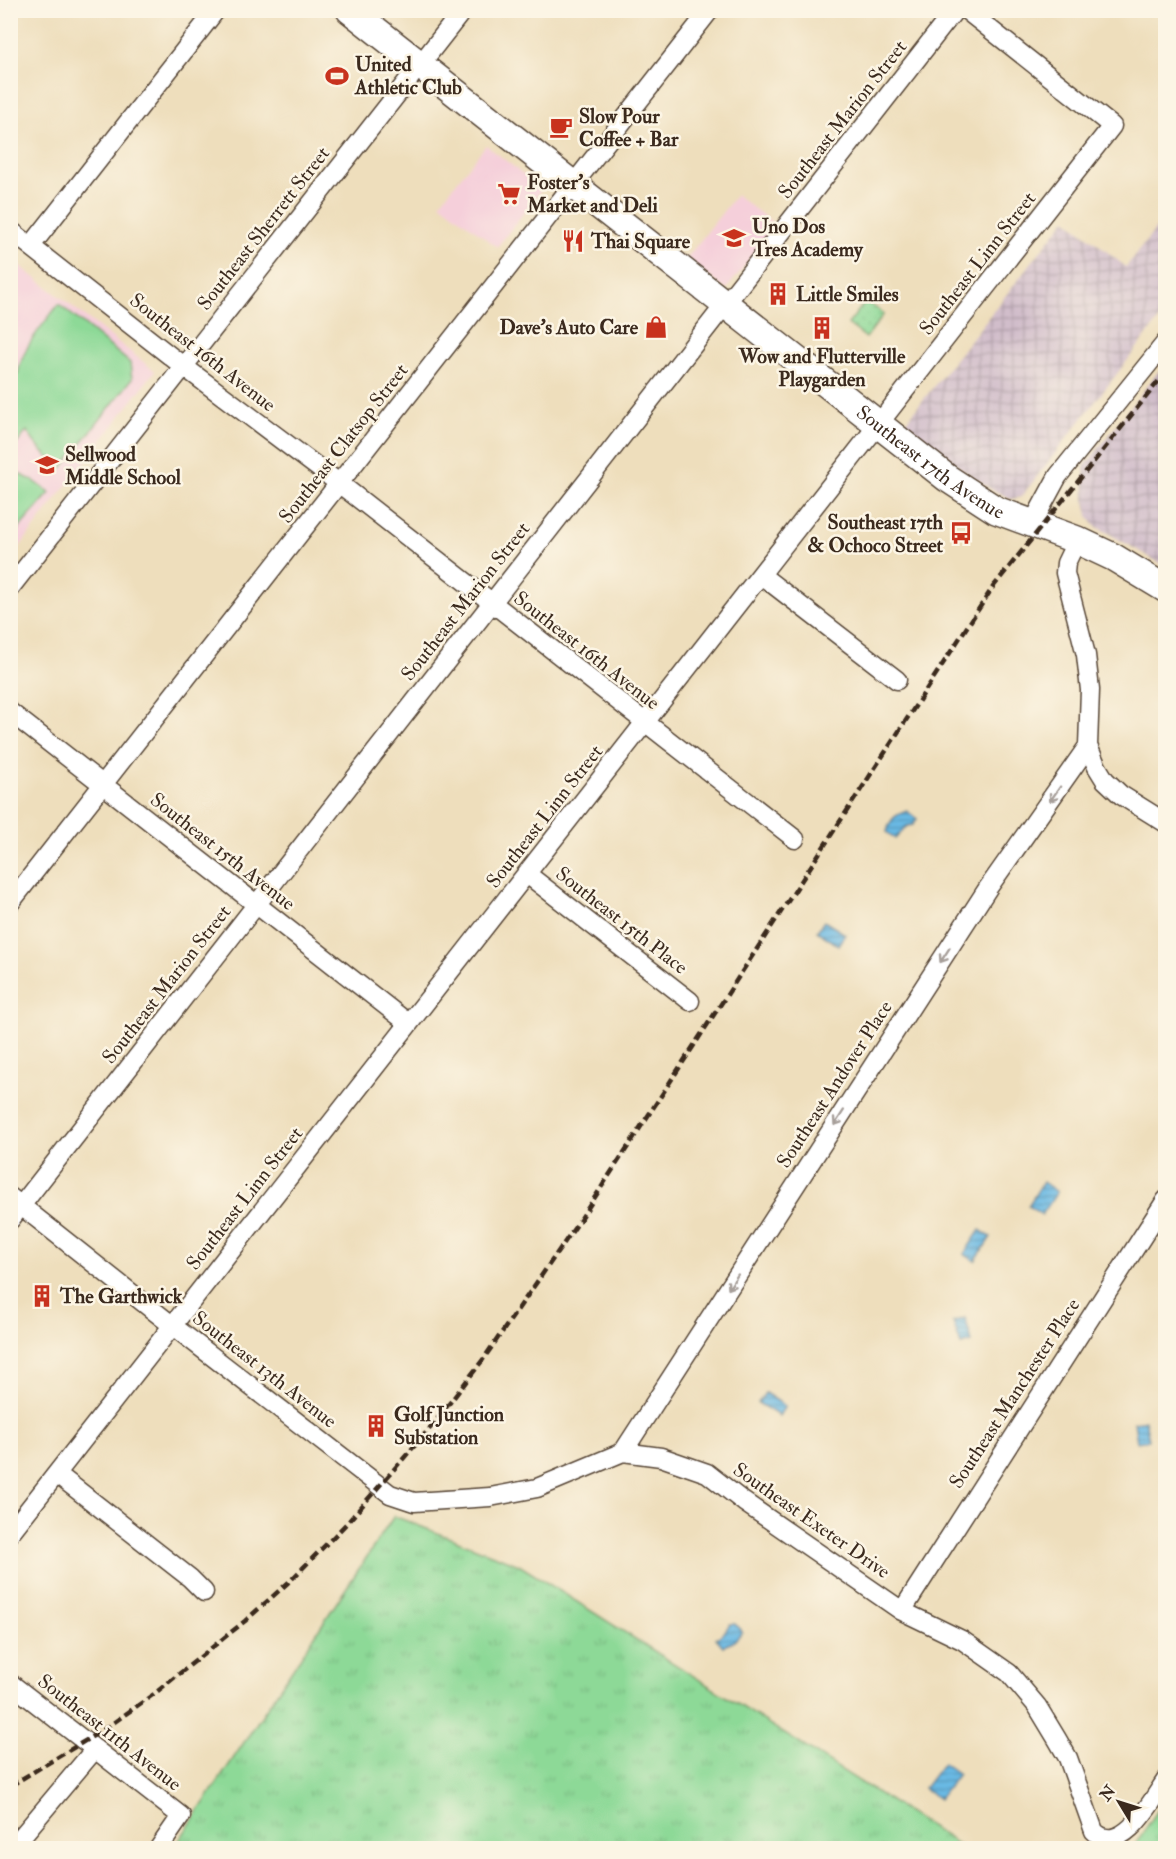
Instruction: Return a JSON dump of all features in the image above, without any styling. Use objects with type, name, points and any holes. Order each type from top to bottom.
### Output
[{"type":"main road","name":"Southeast 17th Avenue","points":[[350,10],[879,425],[974,496],[996,510],[1077,540],[1113,557],[1166,589]]},
{"type":"street","points":[[31,246],[216,10]]},
{"type":"street","name":"Southeast Sherrett Street","points":[[10,588],[463,10]]},
{"type":"street","name":"Southeast Clatsop Street","points":[[10,903],[710,10]]},
{"type":"street","name":"Southeast Marion Street","points":[[14,1207],[256,905],[955,10]]},
{"type":"street","name":"Southeast Linn Street","points":[[10,1533],[408,1023],[646,724],[1112,126],[966,10]]},
{"type":"street","name":"Southeast 16th Avenue","points":[[10,230],[795,839]]},
{"type":"street","points":[[1032,524],[1058,476],[1166,342]]},
{"type":"street","points":[[1077,540],[1069,555],[1065,573],[1086,655],[1090,690],[1088,746],[1105,780],[1121,795],[1166,823]]},
{"type":"street","points":[[761,575],[897,680]]},
{"type":"street","name":"Southeast 15th Avenue","points":[[10,712],[408,1023]]},
{"type":"street","name":"Southeast Andover Place","points":[[623,1452],[988,888],[1088,746]]},
{"type":"street","name":"Southeast 15th Place","points":[[527,874],[690,1001]]},
{"type":"street","name":"Southeast Manchester Place","points":[[902,1611],[1166,1200]]},
{"type":"street","name":"Southeast 13th Avenue","points":[[14,1207],[173,1326],[380,1487],[399,1498],[414,1502],[490,1497],[537,1488],[623,1452]]},
{"type":"street","name":"Southeast Exeter Drive","points":[[623,1452],[661,1457],[707,1473],[753,1508],[902,1611],[962,1640],[1009,1673],[1037,1706],[1063,1749],[1094,1831],[1100,1839],[1112,1842],[1131,1833],[1166,1780]]},
{"type":"street","points":[[57,1474],[190,1578],[204,1592]]},
{"type":"street","name":"Southeast 11th Avenue","points":[[10,1683],[181,1816],[159,1848]]},
{"type":"street","points":[[12,1848],[95,1749]]},
{"type":"shaded area","points":[[486,145],[542,189],[497,247],[440,203]]},
{"type":"shaded area","name":"Uno Dos Tres Academy","points":[[736,195],[776,225],[726,290],[686,259]]},
{"type":"shaded area","points":[[1165,217],[1165,312],[1021,497],[1012,499],[991,489],[905,423],[1066,219],[1126,267]]},
{"type":"shaded area","name":"Sellwood Middle School","points":[[10,258],[155,371],[11,558],[10,558]]},
{"type":"shaded area","points":[[1165,363],[1165,566],[1094,525],[1088,515],[1085,501],[1084,467]]},
{"type":"green space","points":[[866,301],[884,314],[866,338],[848,324]]},
{"type":"green space","points":[[59,304],[130,363],[132,379],[62,468],[42,451],[27,431],[10,452],[11,368],[18,374],[29,346]]},
{"type":"green space","points":[[11,470],[34,481],[50,493],[11,537]]},
{"type":"green space","points":[[394,1516],[519,1565],[964,1848],[174,1848]]},
{"type":"green space","points":[[1165,1799],[1165,1848],[1133,1848]]},
{"type":"water","points":[[907,811],[917,819],[895,839],[887,832],[891,821]]},
{"type":"water","points":[[824,921],[845,934],[838,945],[817,931]]},
{"type":"water","points":[[1043,1182],[1057,1192],[1042,1215],[1028,1206]]},
{"type":"water","points":[[980,1230],[991,1237],[975,1261],[964,1254]]},
{"type":"water","points":[[965,1318],[972,1342],[961,1345],[953,1322]]},
{"type":"water","points":[[765,1393],[785,1406],[779,1416],[758,1403]]},
{"type":"water","points":[[1145,1420],[1149,1440],[1137,1442],[1134,1422]]},
{"type":"water","points":[[730,1624],[735,1624],[742,1632],[733,1642],[723,1646],[716,1638],[723,1634]]},
{"type":"water","points":[[943,1763],[958,1774],[939,1799],[924,1788]]},
{"type":"railway","points":[[10,1786],[103,1730],[154,1694],[245,1621],[291,1580],[347,1523],[431,1427],[482,1361],[580,1220],[993,587],[1166,372]]},
{"type":"place","name":"United Athletic Club","points":[[337,76]]},
{"type":"place","name":"Slow Pour Coffee + Bar","points":[[561,127]]},
{"type":"place","name":"Foster's Market and Deli","points":[[509,194]]},
{"type":"place","name":"Uno Dos Tres Academy","points":[[734,238]]},
{"type":"place","name":"Thai Square","points":[[573,241]]},
{"type":"place","name":"Little Smiles","points":[[778,294]]},
{"type":"place","name":"Dave's Auto Care","points":[[656,327]]},
{"type":"place","name":"Wow and Flutterville Playgarden","points":[[822,328]]},
{"type":"place","name":"Sellwood Middle School","points":[[47,465]]},
{"type":"place","name":"Southeast 17th & Ochoco Street","points":[[961,533]]},
{"type":"place","name":"The Garthwick","points":[[42,1296]]},
{"type":"place","name":"Golf Junction Substation","points":[[376,1426]]}]
